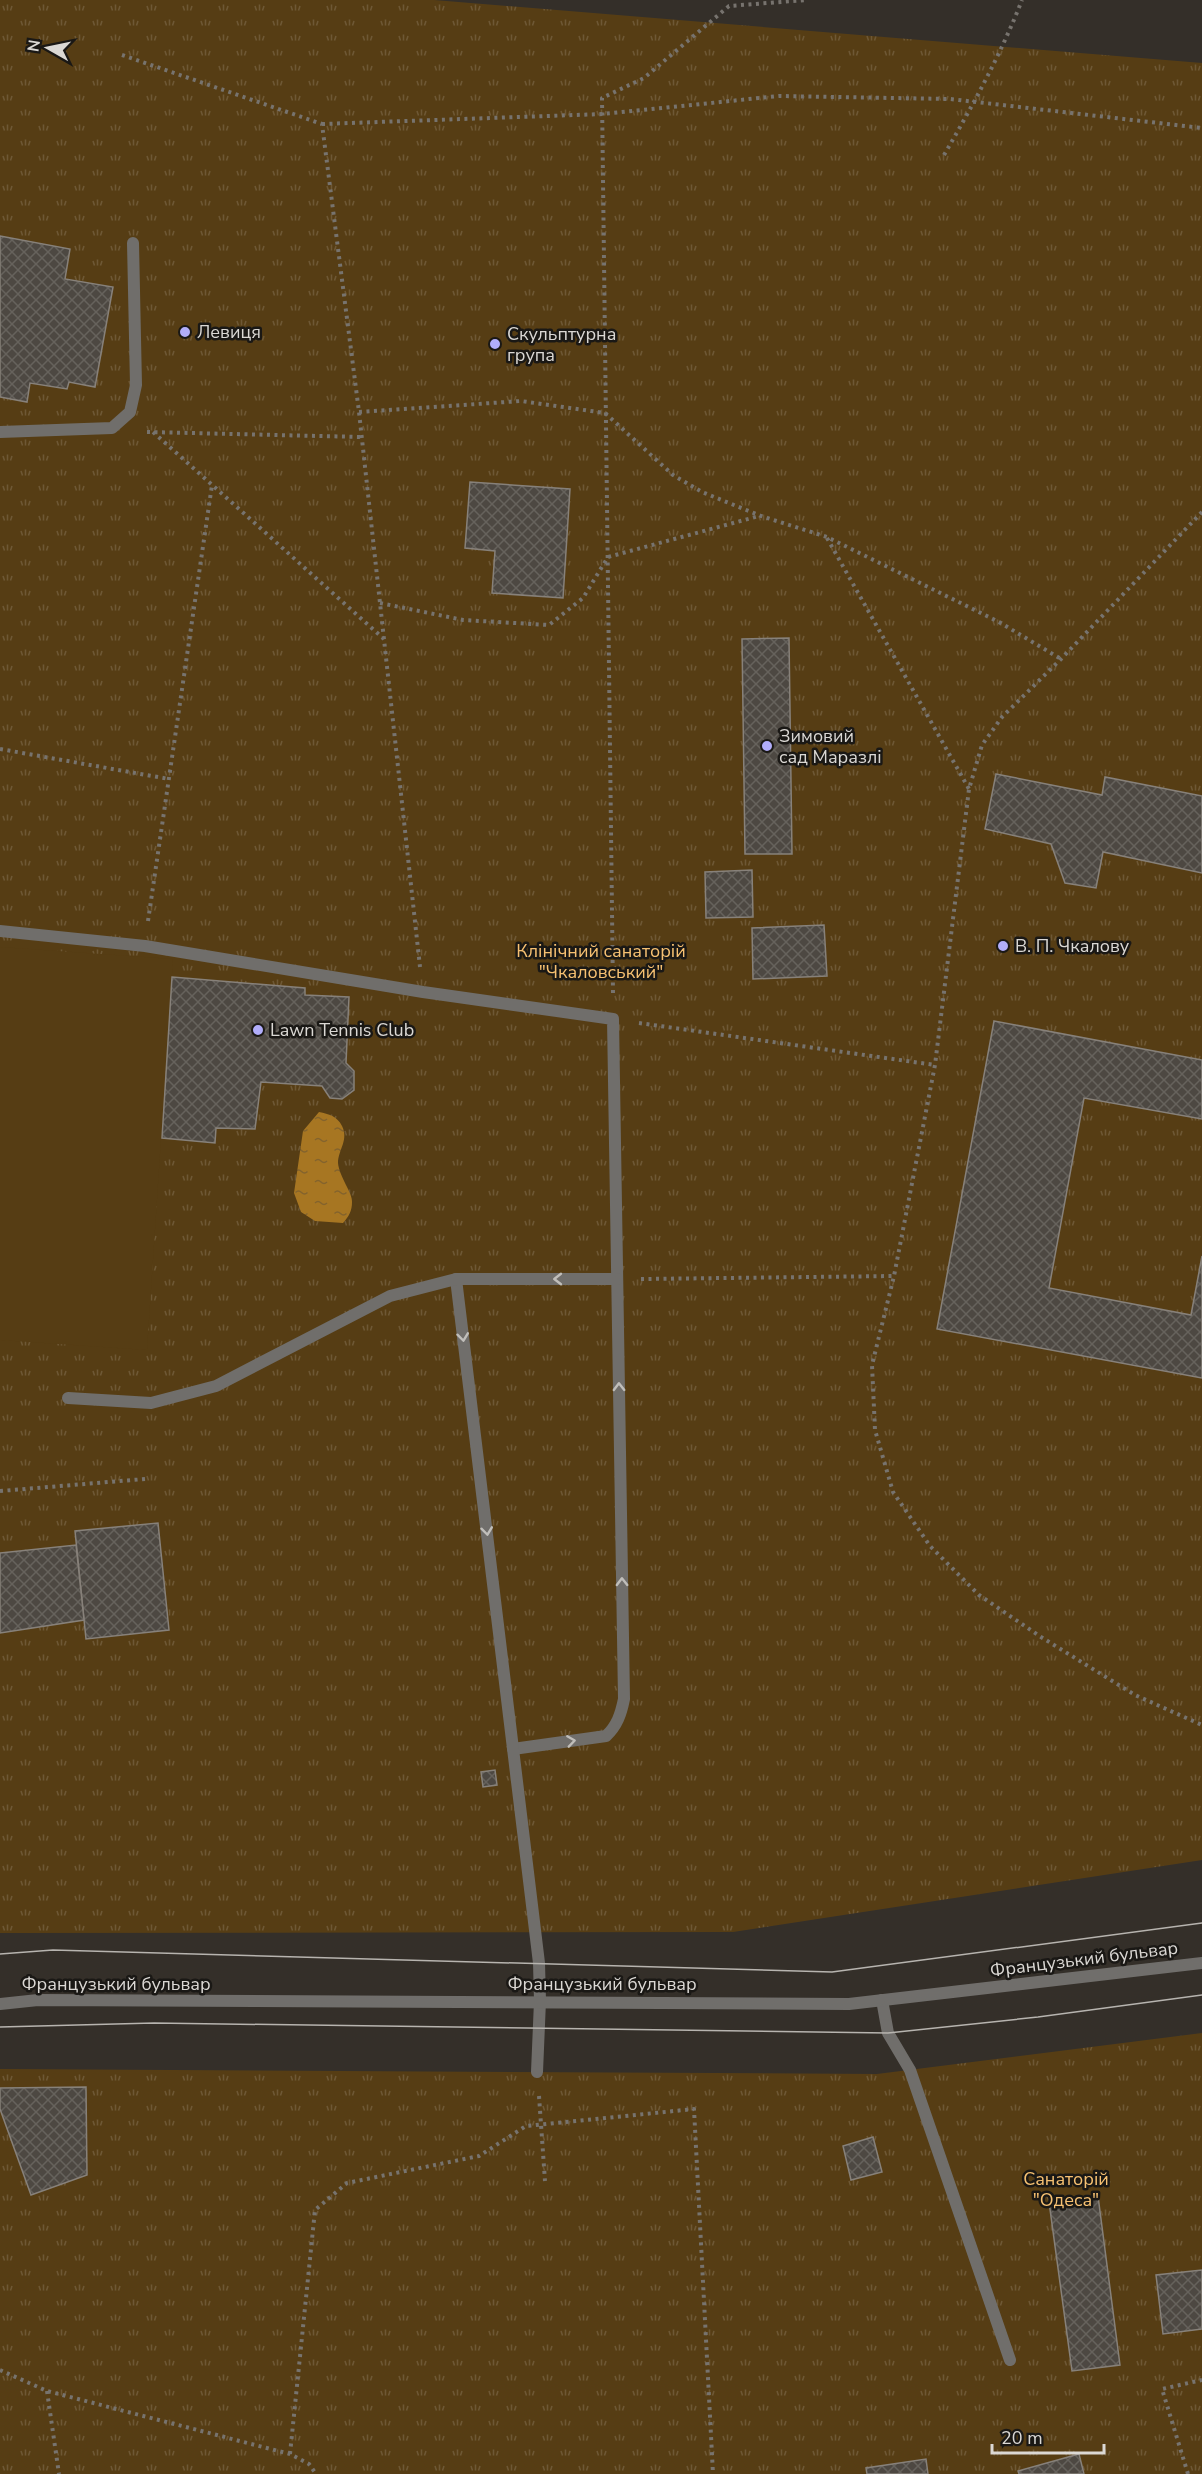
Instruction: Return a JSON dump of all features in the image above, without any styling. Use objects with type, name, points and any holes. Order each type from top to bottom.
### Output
[{"type":"street","points":[[0,432],[112,428],[130,412],[136,384],[133,243]]},
{"type":"street","points":[[0,931],[145,946],[423,992],[613,1019],[624,1700],[613,1730],[606,1736],[513,1749]]},
{"type":"street","points":[[68,1398],[151,1403],[216,1386],[390,1296],[456,1279],[617,1280]]},
{"type":"street","points":[[456,1279],[539,1963],[537,2072]]},
{"type":"street","name":"Французький бульвар","points":[[0,2004],[38,2000],[849,2004],[1202,1963]]},
{"type":"street","points":[[882,2000],[888,2033],[910,2070],[1010,2360]]},
{"type":"path","points":[[806,0],[729,6],[644,78],[602,98],[613,1019],[935,1065]]},
{"type":"path","points":[[944,155],[974,103],[1008,35],[1022,0]]},
{"type":"path","points":[[122,55],[322,124],[603,114],[779,96],[950,99],[1202,128]]},
{"type":"path","points":[[322,124],[362,437],[423,992]]},
{"type":"path","points":[[359,412],[521,401],[606,413],[673,475],[702,492],[761,516],[826,537],[999,622],[1060,659]]},
{"type":"path","points":[[152,431],[384,639]]},
{"type":"path","points":[[141,432],[362,437]]},
{"type":"path","points":[[145,946],[212,485]]},
{"type":"path","points":[[1202,512],[1002,717],[982,745],[969,789],[935,1065],[894,1276],[872,1365],[875,1430],[893,1492],[930,1546],[979,1595],[1041,1637],[1135,1695],[1202,1725]]},
{"type":"path","points":[[380,603],[463,620],[549,625],[582,598],[608,557],[761,516]]},
{"type":"path","points":[[826,537],[969,789]]},
{"type":"path","points":[[0,749],[169,779]]},
{"type":"path","points":[[617,1280],[894,1276]]},
{"type":"path","points":[[0,1491],[145,1479]]},
{"type":"path","points":[[537,2072],[545,2181]]},
{"type":"path","points":[[290,2454],[315,2210],[347,2183],[479,2156],[526,2126],[694,2109],[712,2474]]},
{"type":"path","points":[[0,2370],[46,2391],[290,2454],[309,2464],[316,2474]]},
{"type":"path","points":[[1188,2474],[1162,2389],[1202,2380]]},
{"type":"path","points":[[46,2391],[59,2474]]},
{"type":"green space","name":"Клінічний санаторій \"Чкаловський\"","points":[[0,0],[434,0],[1202,63],[1202,1860],[733,1932],[0,1933]]},
{"type":"green space","points":[[0,947],[173,959],[147,1350],[0,1340]]},
{"type":"green space","name":"Санаторій \"Одеса\"","points":[[1202,2033],[1202,2474],[0,2474],[0,2069],[877,2074]]},
{"type":"water","points":[[319,1112],[335,1118],[344,1131],[338,1163],[352,1202],[350,1213],[343,1223],[315,1221],[301,1212],[294,1193],[303,1131]]},
{"type":"building","points":[[0,236],[70,249],[65,279],[113,287],[95,387],[69,382],[67,389],[30,383],[27,402],[0,397]]},
{"type":"building","points":[[470,482],[570,489],[563,598],[492,593],[495,551],[465,548]]},
{"type":"building","name":"Зимовий сад Маразлі","points":[[789,638],[792,854],[745,854],[742,639]]},
{"type":"building","points":[[996,774],[1102,795],[1105,777],[1202,796],[1202,873],[1103,852],[1096,888],[1065,883],[1051,844],[985,829]]},
{"type":"building","points":[[752,870],[753,917],[706,918],[705,872]]},
{"type":"building","points":[[824,925],[827,976],[753,979],[752,928]]},
{"type":"building","name":"Lawn Tennis Club","points":[[172,977],[305,988],[305,995],[349,997],[346,1063],[354,1071],[354,1090],[342,1099],[330,1098],[322,1086],[261,1082],[255,1129],[216,1128],[215,1143],[162,1138]]},
{"type":"building","points":[[994,1021],[1202,1060],[1202,1119],[1084,1098],[1049,1288],[1191,1315],[1202,1256],[1202,1378],[937,1329]]},
{"type":"building","points":[[158,1523],[169,1630],[86,1639],[75,1531]]},
{"type":"building","points":[[76,1545],[84,1620],[0,1633],[0,1553]]},
{"type":"building","points":[[495,1770],[497,1785],[483,1787],[481,1772]]},
{"type":"building","points":[[86,2087],[87,2175],[31,2195],[0,2109],[0,2088]]},
{"type":"building","points":[[873,2137],[882,2172],[851,2180],[843,2146]]},
{"type":"building","points":[[1098,2196],[1120,2365],[1072,2371],[1049,2202]]},
{"type":"building","points":[[1202,2270],[1202,2329],[1163,2334],[1156,2275]]},
{"type":"building","points":[[1079,2454],[1084,2474],[1019,2474],[1018,2471]]},
{"type":"building","points":[[926,2459],[928,2474],[867,2474],[866,2468]]},
{"type":"tram line","points":[[0,1954],[53,1950],[832,1972],[1202,1923]]},
{"type":"tram line","points":[[0,2027],[154,2023],[888,2033],[1038,2017],[1202,1995]]},
{"type":"place","name":"Левиця","points":[[185,332]]},
{"type":"place","name":"Скульптурна група","points":[[495,344]]},
{"type":"place","name":"Зимовий сад Маразлі","points":[[767,746]]},
{"type":"place","name":"В. П. Чкалову","points":[[1003,946]]},
{"type":"place","name":"Lawn Tennis Club","points":[[258,1030]]}]
